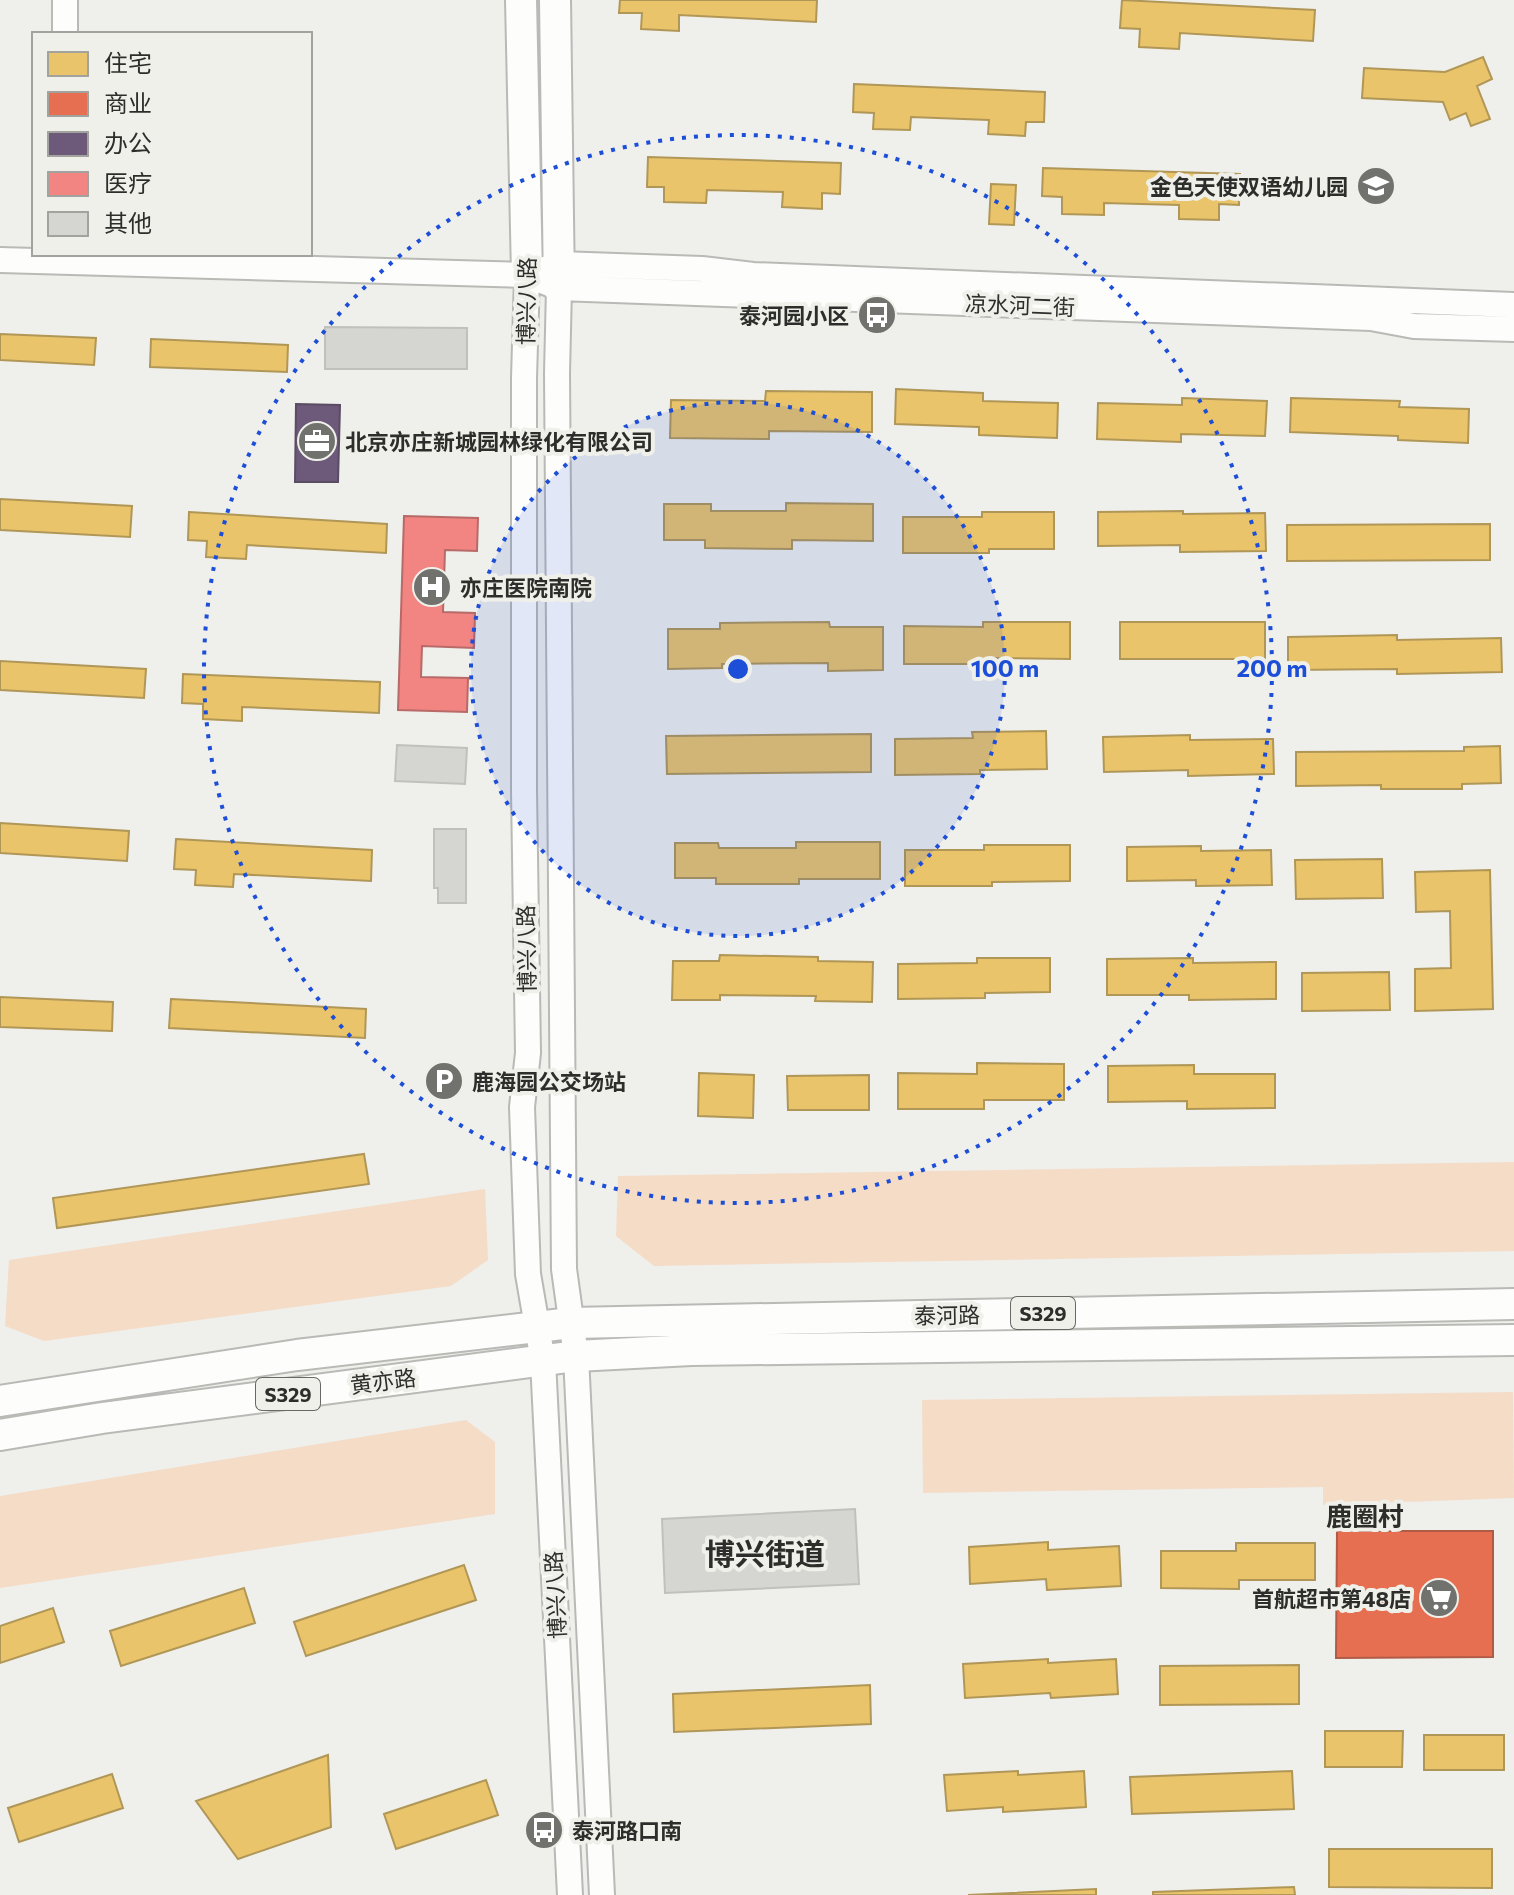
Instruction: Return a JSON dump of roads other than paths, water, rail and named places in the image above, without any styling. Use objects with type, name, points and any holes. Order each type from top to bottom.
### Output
[{"type":"main road","name":"博兴八路","points":[[521,0],[527,275]]},
{"type":"main road","name":"博兴八路","points":[[555,0],[559,276]]},
{"type":"main road","name":"泰河路","points":[[571,1323],[1514,1304]]},
{"type":"main road","name":"黄亦路","points":[[0,1401],[297,1355],[571,1323]]},
{"type":"main road","name":"泰河路","points":[[576,1356],[691,1350],[1514,1340]]},
{"type":"main road","name":"黄亦路","points":[[0,1435],[102,1418],[576,1356]]},
{"type":"street","points":[[65,0],[65,32]]},
{"type":"street","name":"凉水河二街","points":[[0,260],[66,258],[559,276],[1371,318],[1414,326],[1514,329]]},
{"type":"street","name":"凉水河二街","points":[[559,276],[702,269],[766,275],[1514,305]]},
{"type":"street","name":"博兴八路","points":[[527,275],[524,378],[524,791],[528,1053],[522,1107],[528,1274],[543,1361],[570,1895]]},
{"type":"street","name":"博兴八路","points":[[559,276],[557,388],[564,1269],[576,1356],[602,1895]]},
{"type":"place","name":"金色天使双语幼儿园","points":[[1376,186]]},
{"type":"place","name":"泰河园小区","points":[[877,315]]},
{"type":"place","name":"北京亦庄新城园林绿化有限公司","points":[[317,441]]},
{"type":"place","name":"亦庄医院南院","points":[[432,587]]},
{"type":"place","name":"鹿海园公交场站","points":[[444,1081]]},
{"type":"place","name":"首航超市第48店","points":[[1439,1598]]},
{"type":"place","name":"泰河路口南","points":[[544,1830]]},
{"type":"district","name":"鹿圈村","points":[[1365,1515]]},
{"type":"district","name":"博兴街道","points":[[765,1552]]}]
